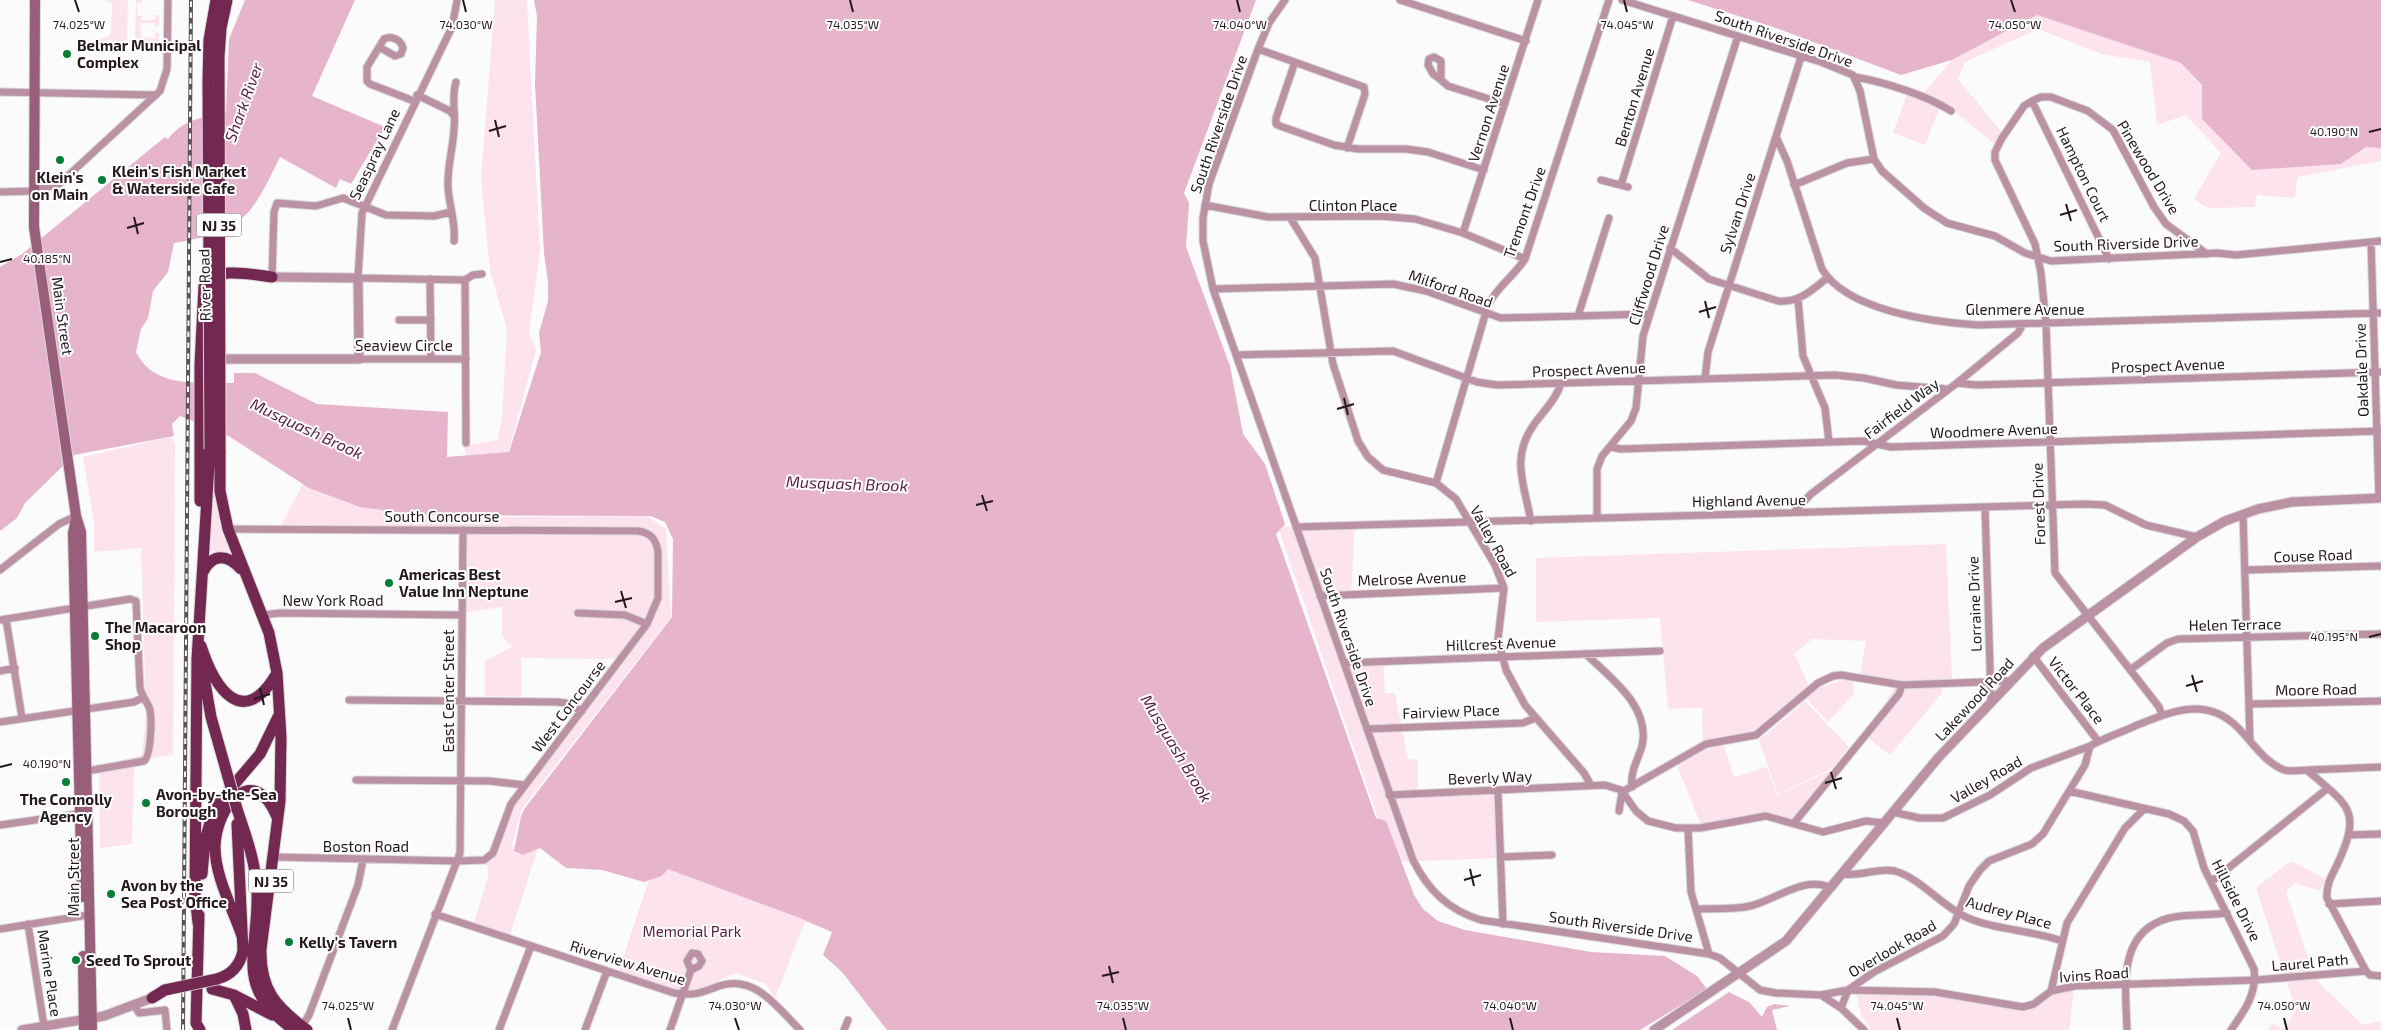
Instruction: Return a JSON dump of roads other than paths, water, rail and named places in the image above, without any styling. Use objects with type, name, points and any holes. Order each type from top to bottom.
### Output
[{"type":"highway","name":"NJ 35","points":[[216,0],[209,40],[210,449],[199,642],[207,700],[253,863],[256,883],[253,969],[258,990],[274,1016],[301,1029]]},
{"type":"highway","name":"River Road","points":[[210,449],[220,359],[219,56],[221,28],[227,0]]},
{"type":"highway","points":[[201,602],[210,449],[200,365],[202,294],[207,280],[217,275],[231,274],[272,277]]},
{"type":"highway","name":"NJ 35","points":[[210,449],[228,529],[263,615],[277,673],[281,776],[274,858],[261,949],[262,970],[266,986],[275,1002],[301,1029]]},
{"type":"highway","points":[[202,574],[212,560],[219,557],[233,561],[246,574]]},
{"type":"highway","points":[[199,642],[210,673],[217,684],[233,699],[245,701],[256,699],[266,691],[277,673]]},
{"type":"highway","points":[[198,923],[195,894],[199,642]]},
{"type":"highway","points":[[197,1028],[198,923],[205,840],[211,819],[221,800],[260,754],[280,713]]},
{"type":"highway","points":[[242,936],[217,859],[216,837],[220,818],[230,800],[242,793],[252,792],[268,799],[278,819]]},
{"type":"highway","points":[[152,998],[165,993],[215,984],[238,966],[242,955],[242,936],[237,810]]},
{"type":"highway","points":[[215,984],[274,1016]]},
{"type":"highway","points":[[234,996],[243,1014],[246,1030]]},
{"type":"main road","name":"Main Street","points":[[35,0],[34,227],[76,516],[81,532],[81,710],[87,1023],[92,1030]]},
{"type":"main road","name":"Main Street","points":[[81,710],[87,771],[84,813]]},
{"type":"street","points":[[0,192],[33,192],[59,184],[156,95],[165,79],[168,0]]},
{"type":"street","name":"Seaspray Lane","points":[[358,359],[360,222],[364,207],[452,27],[455,0]]},
{"type":"street","name":"South Riverside Drive","points":[[1285,0],[1269,23],[1258,49],[1212,175],[1205,205],[1203,242],[1213,289],[1413,860],[1430,888],[1446,903],[1462,913],[1480,920],[1709,954],[1720,958],[1754,986],[1767,992],[1821,995]]},
{"type":"street","points":[[1400,0],[1526,41]]},
{"type":"street","name":"Vernon Avenue","points":[[1463,233],[1538,0]]},
{"type":"street","name":"Tremont Drive","points":[[1436,483],[1486,314],[1497,290],[1515,274],[1525,260],[1609,0]]},
{"type":"street","name":"South Riverside Drive","points":[[1622,0],[1841,69],[1855,77],[1874,159],[1894,184],[1939,219],[1956,226],[1995,236],[2025,253],[2051,261],[2208,254],[2236,255],[2381,241]]},
{"type":"street","name":"Benton Avenue","points":[[1601,180],[1625,186],[1673,16]]},
{"type":"street","name":"Cliffwood Drive","points":[[1597,518],[1597,469],[1600,460],[1634,416],[1641,348],[1650,314],[1738,36]]},
{"type":"street","points":[[379,47],[367,67],[367,81],[370,84],[416,98],[450,111],[454,116]]},
{"type":"street","points":[[1258,49],[1364,87],[1365,94],[1346,148]]},
{"type":"street","name":"Sylvan Drive","points":[[1705,379],[1708,352],[1801,56]]},
{"type":"street","points":[[1295,62],[1276,118],[1276,124],[1346,148],[1428,152],[1484,170]]},
{"type":"street","points":[[1855,77],[1938,103],[1951,111]]},
{"type":"street","points":[[1441,80],[1448,86],[1505,104]]},
{"type":"street","points":[[454,241],[448,166],[454,130],[456,82]]},
{"type":"street","points":[[0,92],[156,95]]},
{"type":"street","name":"Pinewood Drive","points":[[2032,101],[2045,97],[2053,98],[2088,111],[2108,124],[2119,138],[2160,217],[2171,229],[2208,254]]},
{"type":"street","points":[[2032,101],[2024,106],[2002,138],[1995,157],[2035,244],[2038,257]]},
{"type":"street","name":"Hampton Court","points":[[2032,101],[2108,259]]},
{"type":"street","points":[[1670,248],[1703,276],[1728,286],[1778,301],[1798,299],[1827,278],[1822,269],[1794,185],[1776,139]]},
{"type":"street","points":[[1794,185],[1846,163],[1874,159]]},
{"type":"street","points":[[451,212],[434,216],[386,215],[343,198],[316,206],[277,203],[274,212],[272,277],[465,280],[473,275],[482,274]]},
{"type":"street","name":"Clinton Place","points":[[1205,205],[1268,217],[1291,219],[1396,217],[1432,223],[1463,233],[1525,260]]},
{"type":"street","points":[[1578,316],[1609,218]]},
{"type":"street","name":"Valley Road","points":[[1291,219],[1311,248],[1318,268],[1330,352],[1349,418],[1358,441],[1368,457],[1388,472],[1436,483],[1453,496],[1495,565],[1504,588],[1498,628],[1498,644],[1517,692],[1535,718],[1584,774],[1591,786]]},
{"type":"street","name":"Oakdale Drive","points":[[2371,242],[2377,313],[2380,498]]},
{"type":"street","name":"Forest Drive","points":[[2038,257],[2046,324],[2055,573],[2130,670],[2162,715]]},
{"type":"street","name":"Glenmere Avenue","points":[[1827,278],[1856,297],[1898,313],[1946,323],[2046,324],[2377,313]]},
{"type":"street","points":[[430,279],[431,359]]},
{"type":"street","name":"Seaview Circle","points":[[220,359],[466,359],[465,280]]},
{"type":"street","name":"Milford Road","points":[[1213,289],[1379,283],[1408,286],[1501,318],[1650,314]]},
{"type":"street","points":[[1798,299],[1801,346],[1810,376],[1827,413],[1828,442]]},
{"type":"street","points":[[399,320],[431,320]]},
{"type":"street","name":"Fairfield Way","points":[[1794,512],[1811,494],[1947,389],[1957,384],[2018,333],[2024,324]]},
{"type":"street","name":"Prospect Avenue","points":[[1236,355],[1393,351],[1467,378],[1497,385],[1853,376],[1896,385],[1947,389]]},
{"type":"street","points":[[466,359],[466,443]]},
{"type":"street","name":"Prospect Avenue","points":[[1957,384],[2048,383],[2378,372]]},
{"type":"street","points":[[1531,520],[1520,466],[1521,449],[1527,434],[1558,392],[1561,384]]},
{"type":"street","name":"Woodmere Avenue","points":[[1610,447],[1621,449],[1863,441],[1891,447],[2379,431]]},
{"type":"street","name":"Lakewood Road","points":[[1654,1030],[1786,941],[1938,758],[2033,656],[2197,537],[2243,514],[2292,502],[2380,498]]},
{"type":"street","name":"Highland Avenue","points":[[1296,527],[2105,505],[2146,525],[2197,537]]},
{"type":"street","name":"Lorraine Drive","points":[[1985,507],[1991,700]]},
{"type":"street","points":[[2243,514],[2251,704],[2250,741]]},
{"type":"street","points":[[0,570],[59,524],[76,516]]},
{"type":"street","name":"South Concourse","points":[[228,529],[638,531],[647,533],[654,539]]},
{"type":"street","name":"East Center Street","points":[[392,1030],[460,853],[463,530]]},
{"type":"street","name":"West Concourse","points":[[458,861],[480,861],[490,856],[511,804],[647,624],[658,598],[658,552],[654,539]]},
{"type":"street","name":"Couse Road","points":[[2246,570],[2381,566]]},
{"type":"street","name":"Melrose Avenue","points":[[1320,596],[1504,588]]},
{"type":"street","points":[[22,718],[15,668],[3,619],[130,599],[136,601],[142,698],[150,710],[150,754],[146,760],[87,771]]},
{"type":"street","name":"New York Road","points":[[263,615],[280,613],[462,615]]},
{"type":"street","points":[[578,613],[625,615],[647,624]]},
{"type":"street","name":"Helen Terrace","points":[[2130,670],[2172,641],[2381,634]]},
{"type":"street","name":"Hillcrest Avenue","points":[[1344,663],[1660,651]]},
{"type":"street","points":[[1586,654],[1626,694],[1640,714],[1643,741],[1631,775],[1632,787]]},
{"type":"street","name":"Victor Place","points":[[2033,656],[2098,741]]},
{"type":"street","points":[[0,671],[15,668]]},
{"type":"street","points":[[1622,792],[1706,744],[1756,735],[1824,679],[1838,675],[1902,685],[2010,680]]},
{"type":"street","points":[[1794,823],[1899,694],[1902,685]]},
{"type":"street","points":[[0,722],[81,710],[142,698]]},
{"type":"street","points":[[349,700],[557,702],[566,703],[582,711]]},
{"type":"street","name":"Moore Road","points":[[2251,704],[2381,701]]},
{"type":"street","name":"Valley Road","points":[[1893,812],[1918,818],[1943,818],[1990,795],[2031,768],[2090,746],[2162,715],[2186,708],[2208,710],[2227,718],[2259,751],[2284,770],[2381,768]]},
{"type":"street","name":"Fairview Place","points":[[1367,729],[1523,723],[1535,718]]},
{"type":"street","name":"Overlook Road","points":[[1841,1008],[1848,990],[1874,972],[1943,936],[1954,924],[1969,886],[1989,861],[2026,847],[2040,837],[2087,761],[2090,746]]},
{"type":"street","points":[[2307,770],[2336,794],[2345,806],[2350,820],[2349,835],[2327,886],[2329,904],[2366,972]]},
{"type":"street","points":[[356,780],[490,781],[524,785]]},
{"type":"street","points":[[1591,786],[1605,786],[1622,792],[1636,811],[1648,821],[1688,829],[1766,816],[1824,832],[1866,821],[1884,823]]},
{"type":"street","name":"Beverly Way","points":[[1389,795],[1591,786]]},
{"type":"street","points":[[2211,882],[2328,788]]},
{"type":"street","points":[[1498,791],[1502,924]]},
{"type":"street","name":"Hillside Drive","points":[[2070,791],[2169,814],[2186,823],[2195,836],[2202,861],[2211,882],[2249,956],[2256,980]]},
{"type":"street","points":[[1620,811],[1622,792]]},
{"type":"street","points":[[2051,991],[2067,923],[2111,852],[2132,821],[2144,809]]},
{"type":"street","points":[[0,825],[84,813]]},
{"type":"street","points":[[1688,829],[1689,878],[1709,954]]},
{"type":"street","points":[[2349,835],[2381,834]]},
{"type":"street","points":[[1501,856],[1552,856]]},
{"type":"street","name":"Boston Road","points":[[274,858],[458,861]]},
{"type":"street","points":[[301,1029],[309,1015],[358,885],[363,860]]},
{"type":"street","name":"Audrey Place","points":[[1843,874],[1855,876],[1883,871],[1898,872],[1968,918],[2062,941]]},
{"type":"street","points":[[1696,909],[1750,906],[1792,890],[1816,884],[1831,888]]},
{"type":"street","points":[[2329,904],[2381,901]]},
{"type":"street","points":[[2127,1030],[2126,968],[2131,951],[2138,938],[2152,925],[2174,917],[2227,913]]},
{"type":"street","name":"Riverview Avenue","points":[[435,914],[683,994],[702,994],[730,984],[746,984],[764,994],[800,1030]]},
{"type":"street","points":[[0,928],[85,916]]},
{"type":"street","name":"Marine Place","points":[[28,924],[44,1026]]},
{"type":"street","points":[[499,1030],[531,946]]},
{"type":"street","points":[[670,1030],[691,970]]},
{"type":"street","points":[[584,1030],[607,971]]},
{"type":"street","name":"Laurel Path","points":[[2256,980],[2366,972],[2372,976],[2381,976]]},
{"type":"street","points":[[2231,1030],[2251,999],[2256,980]]},
{"type":"street","name":"Ivins Road","points":[[1821,995],[1848,990],[1950,993],[2016,1007],[2034,1004],[2051,991],[2075,986],[2256,980]]},
{"type":"street","points":[[1821,995],[1841,1008],[1864,1030]]},
{"type":"street","points":[[22,1030],[44,1026],[87,1023],[152,998]]},
{"type":"street","points":[[134,1005],[139,1014],[165,1010],[167,1030]]},
{"type":"street","points":[[844,1030],[848,1020]]},
{"type":"water","points":[[245,0],[355,0],[312,96],[385,127],[351,184],[340,179],[336,188],[280,157],[261,194],[252,208],[242,218],[230,227],[216,233],[174,243],[168,272],[153,291],[148,318],[141,329],[136,352],[144,364],[154,372],[165,378],[178,381],[234,383],[234,373],[255,373],[317,404],[448,412],[447,457],[509,452],[541,352],[539,333],[548,301],[548,282],[544,253],[535,84],[537,16],[534,0],[1256,0],[1184,193],[1189,203],[1186,247],[1230,366],[1243,434],[1265,464],[1285,524],[1276,534],[1376,818],[1386,821],[1414,895],[1423,909],[1438,921],[1465,930],[1591,952],[1665,956],[1697,976],[1707,989],[1640,1030],[887,1030],[842,972],[823,955],[832,932],[800,918],[668,869],[662,876],[644,882],[602,870],[566,868],[540,848],[523,855],[514,851],[521,816],[525,808],[672,617],[673,539],[665,522],[651,516],[419,515],[360,507],[309,488],[227,435],[180,416],[172,424],[174,436],[74,455],[25,503],[17,518],[0,531],[0,267],[22,254],[165,137],[168,139],[174,132],[194,120],[226,112],[229,39]]},
{"type":"water","points":[[1688,0],[2381,0],[2381,148],[2366,147],[2341,164],[2252,170],[2202,119],[2202,85],[2181,63],[2037,15],[1952,60],[1901,75],[1776,28]]},
{"type":"water","points":[[1729,992],[1749,1002],[1762,1017],[1767,1007],[1774,1004],[1790,1006],[1772,1010],[1777,1030],[1672,1030]]},
{"type":"railway","points":[[183,1030],[191,0]]},
{"type":"place","name":"Belmar Municipal Complex","points":[[67,54]]},
{"type":"place","name":"Klein's on Main","points":[[60,160]]},
{"type":"place","name":"Klein's Fish Market & Waterside Cafe","points":[[102,180]]},
{"type":"place","name":"Americas Best Value Inn Neptune","points":[[389,583]]},
{"type":"place","name":"The Macaroon Shop","points":[[95,636]]},
{"type":"place","name":"The Connolly Agency","points":[[66,782]]},
{"type":"place","name":"Avon-by-the-Sea Borough","points":[[146,803]]},
{"type":"place","name":"Avon by the Sea Post Office","points":[[111,894]]},
{"type":"place","name":"Kelly's Tavern","points":[[289,942]]},
{"type":"place","name":"Seed To Sprout","points":[[76,960]]},
{"type":"water label","name":"Shark River","points":[[243,102]]},
{"type":"water label","name":"Musquash Brook","points":[[307,428]]},
{"type":"water label","name":"Musquash Brook","points":[[847,483]]},
{"type":"water label","name":"Musquash Brook","points":[[1177,748]]},
{"type":"park label","name":"Memorial Park","points":[[692,931]]}]
